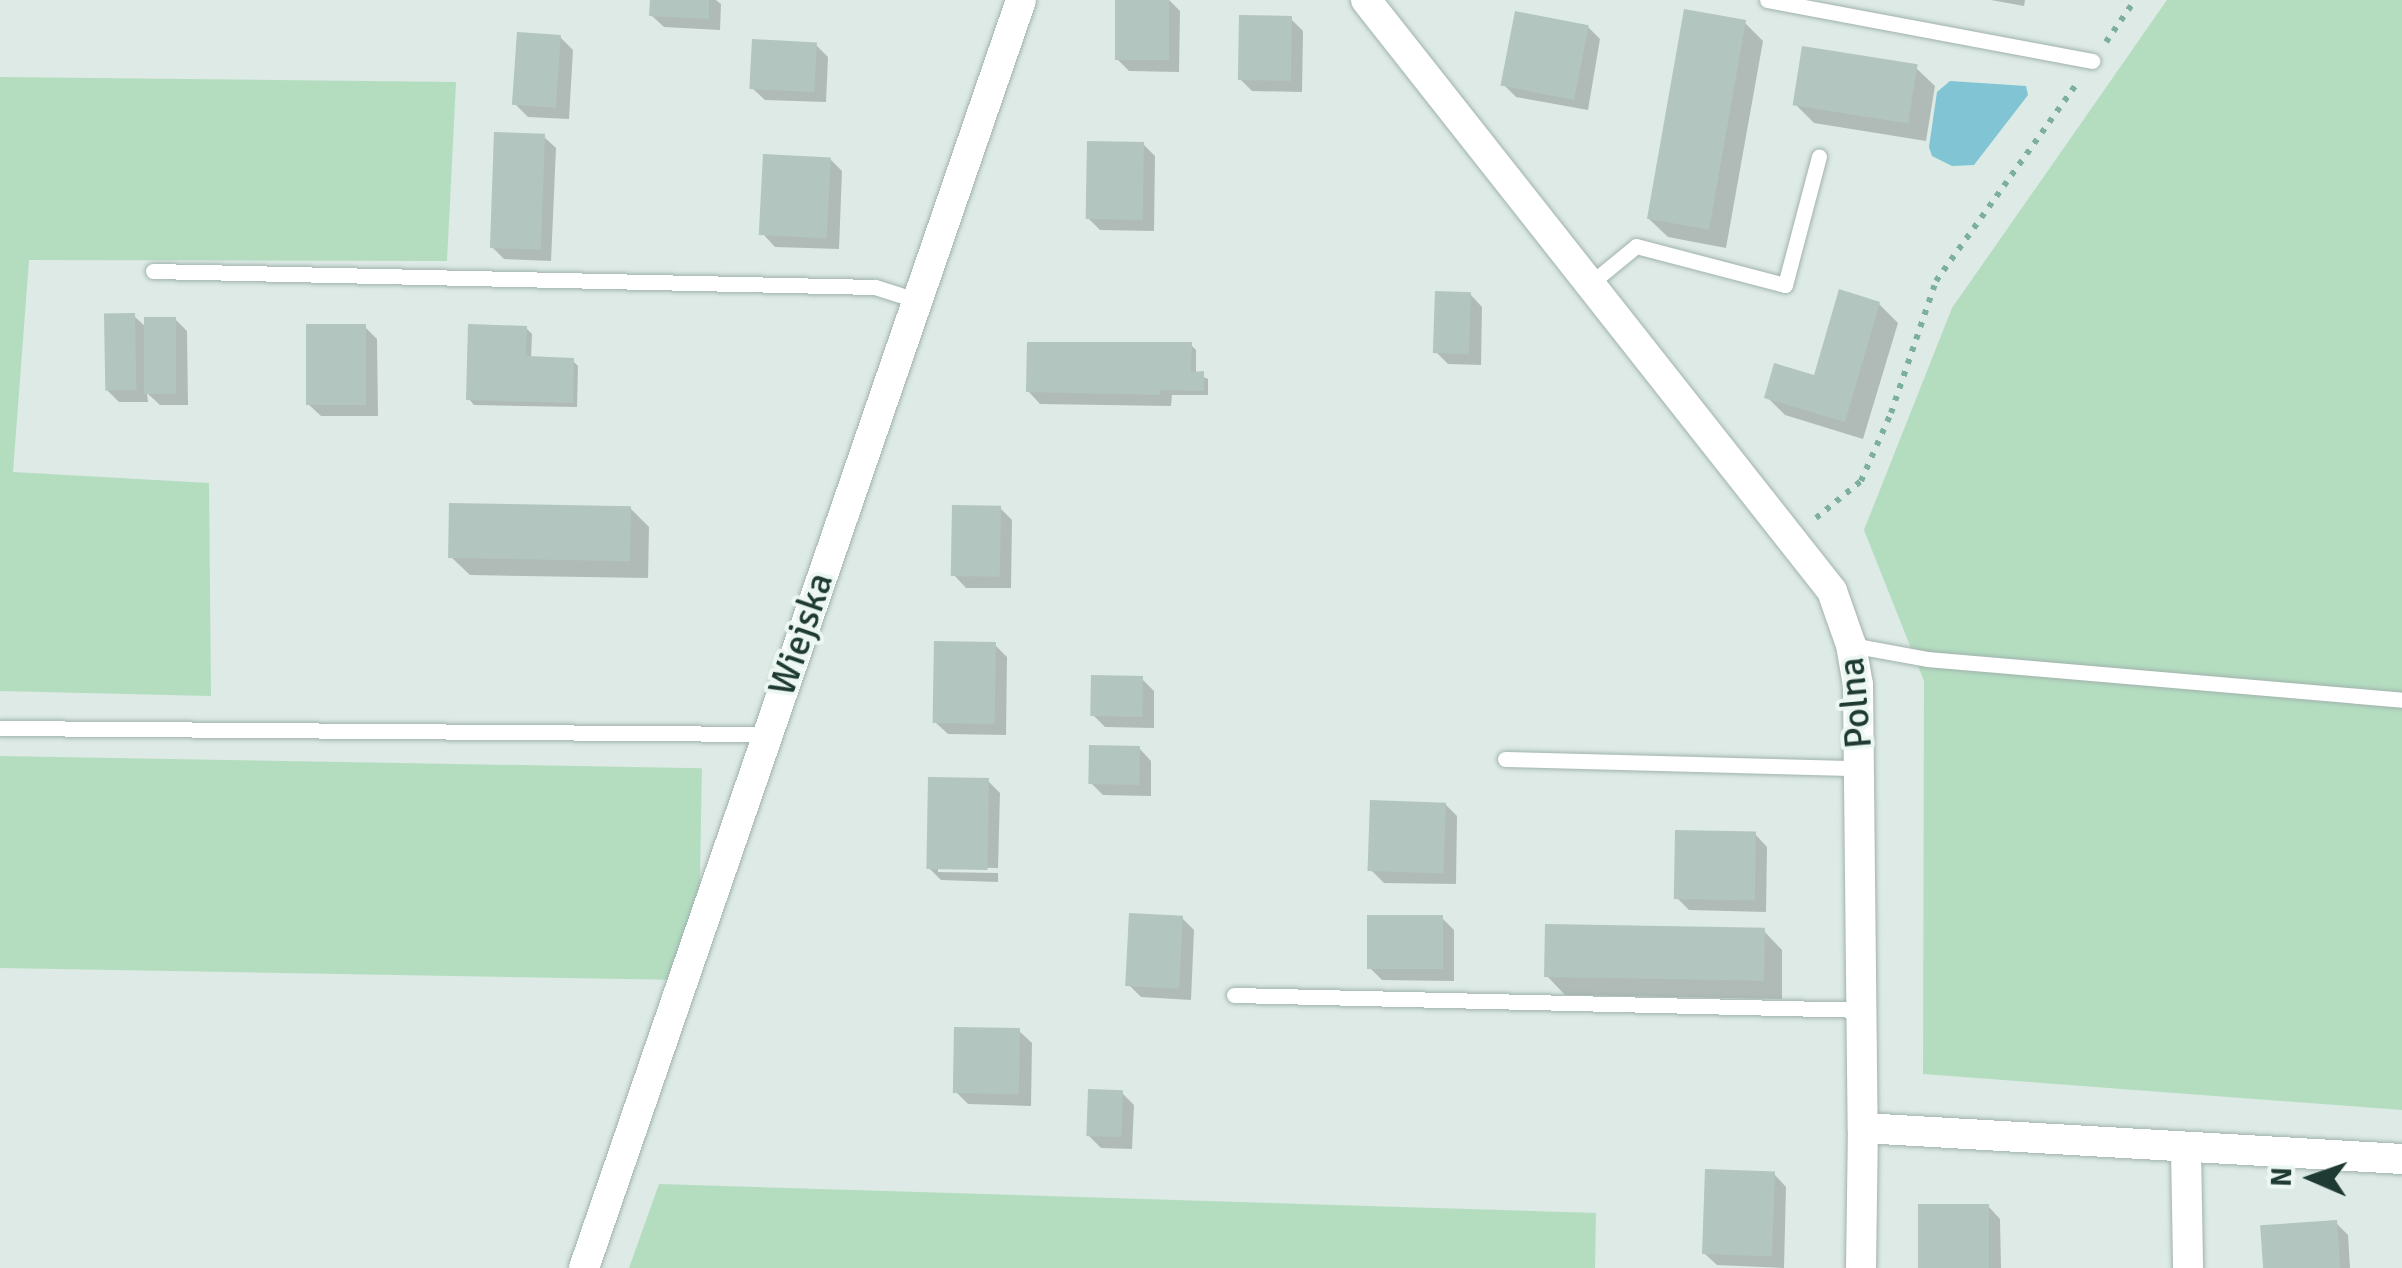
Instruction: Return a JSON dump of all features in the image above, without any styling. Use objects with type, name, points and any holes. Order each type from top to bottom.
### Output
[{"type":"street","name":"Wiejska","points":[[584,1268],[1020,0]]},
{"type":"street","name":"Polna","points":[[1366,0],[1832,591],[1851,645],[1858,685],[1864,1010],[1861,1268]]},
{"type":"street","points":[[1863,1128],[2402,1159]]},
{"type":"street","points":[[2186,1149],[2188,1268]]},
{"type":"lane","points":[[1767,0],[2092,61]]},
{"type":"lane","points":[[1591,283],[1636,246],[1785,285],[1819,156]]},
{"type":"lane","points":[[152,270],[875,287],[916,300]]},
{"type":"lane","points":[[1851,645],[1927,659],[2402,700]]},
{"type":"lane","points":[[0,728],[767,734]]},
{"type":"lane","points":[[1505,759],[1860,768]]},
{"type":"lane","points":[[1234,996],[1864,1010]]},
{"type":"path","points":[[1791,536],[1861,481],[1891,413],[1936,281],[2135,0]]},
{"type":"green space","points":[[2167,0],[2402,0],[2402,1110],[1923,1074],[1924,681],[1864,530],[1952,308]]},
{"type":"green space","points":[[0,77],[456,82],[447,261],[29,260],[13,472],[209,483],[211,696],[0,691]]},
{"type":"green space","points":[[0,756],[702,768],[698,980],[0,968]]},
{"type":"green space","points":[[659,1184],[1596,1213],[1595,1268],[629,1268]]},
{"type":"water","points":[[1950,81],[2026,86],[2028,95],[1974,165],[1952,166],[1932,156],[1929,147],[1937,92]]},
{"type":"building","points":[[650,0],[709,0],[709,19],[649,16]]},
{"type":"building","points":[[1115,0],[1169,0],[1169,60],[1115,60]]},
{"type":"building","points":[[1684,9],[1746,20],[1709,230],[1647,219]]},
{"type":"building","points":[[1515,11],[1589,25],[1574,100],[1500,86]]},
{"type":"building","points":[[1239,15],[1292,16],[1291,81],[1238,80]]},
{"type":"building","points":[[517,32],[561,35],[556,108],[512,105]]},
{"type":"building","points":[[752,39],[817,42],[814,92],[749,89]]},
{"type":"building","points":[[1802,46],[1918,64],[1908,124],[1793,105]]},
{"type":"building","points":[[494,132],[545,134],[541,250],[490,248]]},
{"type":"building","points":[[1087,141],[1144,142],[1143,220],[1086,219]]},
{"type":"building","points":[[763,154],[831,158],[827,238],[759,235]]},
{"type":"building","points":[[1839,289],[1880,302],[1845,422],[1764,398],[1774,363],[1814,375]]},
{"type":"building","points":[[1435,291],[1471,292],[1469,354],[1433,353]]},
{"type":"building","points":[[135,313],[136,390],[105,391],[104,314]]},
{"type":"building","points":[[144,317],[176,317],[176,394],[144,394]]},
{"type":"building","points":[[306,324],[366,324],[366,405],[306,405]]},
{"type":"building","points":[[468,324],[527,326],[526,356],[574,358],[573,403],[466,400]]},
{"type":"building","points":[[1027,342],[1192,342],[1191,372],[1204,371],[1204,391],[1160,390],[1160,395],[1026,392]]},
{"type":"building","points":[[449,503],[631,506],[630,561],[448,558]]},
{"type":"building","points":[[952,505],[1001,506],[1000,577],[951,576]]},
{"type":"building","points":[[934,641],[996,642],[995,724],[933,723]]},
{"type":"building","points":[[1091,675],[1143,676],[1142,717],[1090,716]]},
{"type":"building","points":[[1089,745],[1140,746],[1139,785],[1088,784]]},
{"type":"building","points":[[928,777],[989,778],[987,870],[926,869]]},
{"type":"building","points":[[1370,800],[1446,803],[1443,874],[1368,871]]},
{"type":"building","points":[[1675,830],[1756,831],[1755,900],[1674,899]]},
{"type":"building","points":[[1129,913],[1183,916],[1179,989],[1125,986]]},
{"type":"building","points":[[1367,915],[1443,915],[1443,969],[1367,969]]},
{"type":"building","points":[[1545,924],[1765,928],[1764,981],[1544,977]]},
{"type":"building","points":[[954,1027],[1020,1028],[1019,1094],[953,1093]]},
{"type":"building","points":[[1088,1089],[1123,1090],[1121,1137],[1086,1136]]},
{"type":"building","points":[[1705,1169],[1775,1171],[1772,1256],[1702,1254]]},
{"type":"building","points":[[1918,1204],[1989,1204],[1989,1268],[1918,1268]]},
{"type":"building","points":[[2337,1220],[2340,1268],[2263,1268],[2260,1225]]}]
